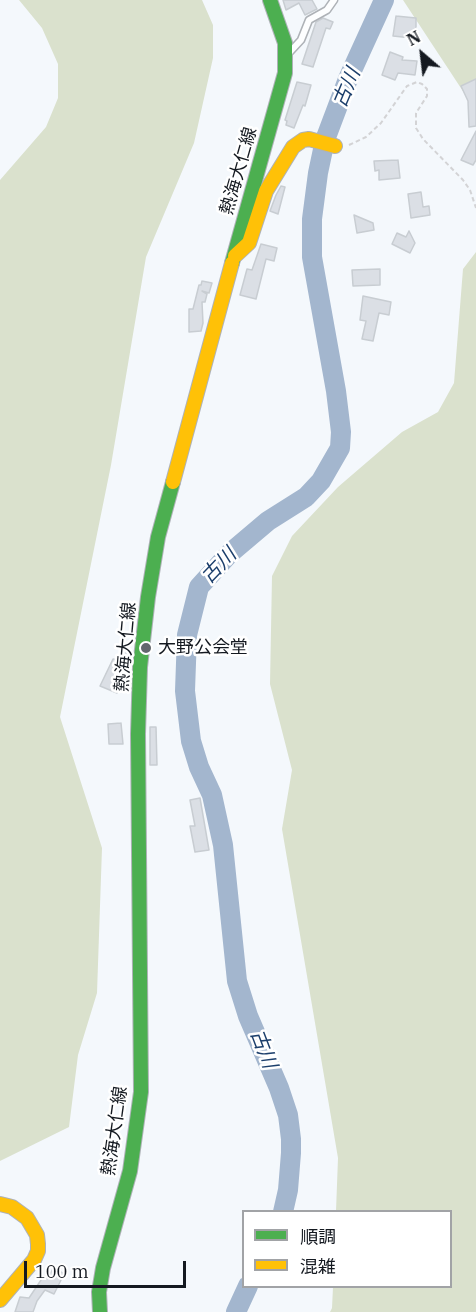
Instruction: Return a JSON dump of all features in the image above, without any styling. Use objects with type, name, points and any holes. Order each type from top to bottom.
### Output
[{"type":"main road","name":"熱海大仁線","points":[[100,1312],[99,1292],[102,1268],[130,1171],[141,1092],[138,734],[140,667],[148,597],[158,537],[285,73],[285,43],[270,0]]},
{"type":"main road","points":[[235,256],[249,243],[266,192],[293,147],[309,139],[334,146]]},
{"type":"main road","points":[[0,1204],[12,1207],[27,1218],[37,1235],[38,1244],[34,1260],[0,1300]]},
{"type":"lane","points":[[286,56],[301,40],[309,21],[327,10],[334,0]]},
{"type":"path","points":[[334,146],[341,147],[366,137],[381,123],[407,86],[417,82],[422,84],[427,89],[427,96],[416,113],[416,128],[423,139],[464,180],[476,208]]},
{"type":"green space","points":[[19,0],[202,0],[213,25],[213,58],[194,143],[146,257],[111,465],[60,717],[102,848],[97,993],[78,1055],[69,1127],[0,1161],[0,180],[46,127],[58,98],[58,64],[42,28]]},
{"type":"green space","points":[[403,0],[476,0],[476,111]]},
{"type":"green space","points":[[476,252],[476,1312],[330,1312],[333,1288],[452,1288],[452,1210],[336,1210],[338,1158],[282,829],[292,770],[270,684],[272,576],[292,536],[338,487],[402,432],[438,412],[454,383],[463,269]]},
{"type":"building","points":[[283,0],[312,0],[317,9],[305,15],[299,3],[286,10]]},
{"type":"building","points":[[396,16],[416,18],[416,36],[412,38],[393,36]]},
{"type":"building","points":[[323,18],[333,22],[330,29],[326,28],[313,67],[302,64],[316,22]]},
{"type":"building","points":[[390,52],[403,57],[402,60],[417,61],[415,75],[398,73],[395,80],[382,75]]},
{"type":"building","points":[[476,79],[476,126],[469,127],[468,101],[461,86]]},
{"type":"building","points":[[297,82],[311,85],[305,106],[303,105],[294,128],[286,125],[285,120]]},
{"type":"building","points":[[476,131],[476,160],[473,165],[461,160]]},
{"type":"building","points":[[398,160],[400,178],[379,180],[379,170],[375,171],[374,161]]},
{"type":"building","points":[[281,186],[285,187],[278,214],[270,211]]},
{"type":"building","points":[[421,192],[423,207],[429,206],[430,215],[411,218],[408,194]]},
{"type":"building","points":[[354,215],[373,223],[374,230],[357,233]]},
{"type":"building","points":[[409,231],[415,243],[410,253],[392,244],[397,233],[406,237]]},
{"type":"building","points":[[261,244],[277,248],[274,261],[266,259],[256,299],[240,295],[247,269],[252,270]]},
{"type":"building","points":[[380,269],[380,285],[353,286],[352,270]]},
{"type":"building","points":[[202,281],[212,283],[209,293],[202,291],[207,294],[205,302],[202,302],[201,331],[189,332],[189,309],[193,309]]},
{"type":"building","points":[[363,296],[391,302],[389,315],[379,313],[373,341],[362,339],[366,321],[360,320]]},
{"type":"building","points":[[124,648],[130,651],[129,661],[118,684],[121,686],[117,693],[100,686],[113,659],[119,660]]},
{"type":"building","points":[[121,723],[123,744],[109,744],[108,724]]},
{"type":"building","points":[[150,727],[156,727],[157,765],[150,765]]},
{"type":"building","points":[[200,798],[209,850],[195,852],[190,826],[195,826],[190,800]]},
{"type":"building","points":[[54,1267],[64,1274],[54,1294],[45,1290],[33,1312],[15,1312],[20,1297],[29,1298],[43,1277],[50,1274]]},
{"type":"waterway","name":"古川","points":[[283,1210],[288,1190],[291,1153],[288,1115],[248,1016],[237,981],[223,845],[212,795],[199,767],[191,741],[185,691],[187,635],[199,587],[229,554],[268,521],[306,497],[321,481],[340,448],[341,432],[336,391],[312,257],[312,219],[325,140],[348,79],[384,0]]},
{"type":"waterway","name":"古川","points":[[236,1312],[247,1288]]},
{"type":"traffic: fast","points":[[232,263],[285,73],[285,43],[270,0]]},
{"type":"traffic: fast","points":[[100,1312],[99,1292],[103,1268],[130,1171],[141,1092],[138,734],[140,667],[158,537],[173,482]]},
{"type":"traffic: slow","points":[[235,256],[249,243],[266,191],[293,147],[309,139],[335,146]]},
{"type":"traffic: slow","points":[[173,482],[232,263]]},
{"type":"traffic: slow","points":[[0,1204],[12,1207],[27,1218],[37,1235],[38,1244],[34,1260],[0,1300]]},
{"type":"place","name":"大野公会堂","points":[[146,648]]}]
